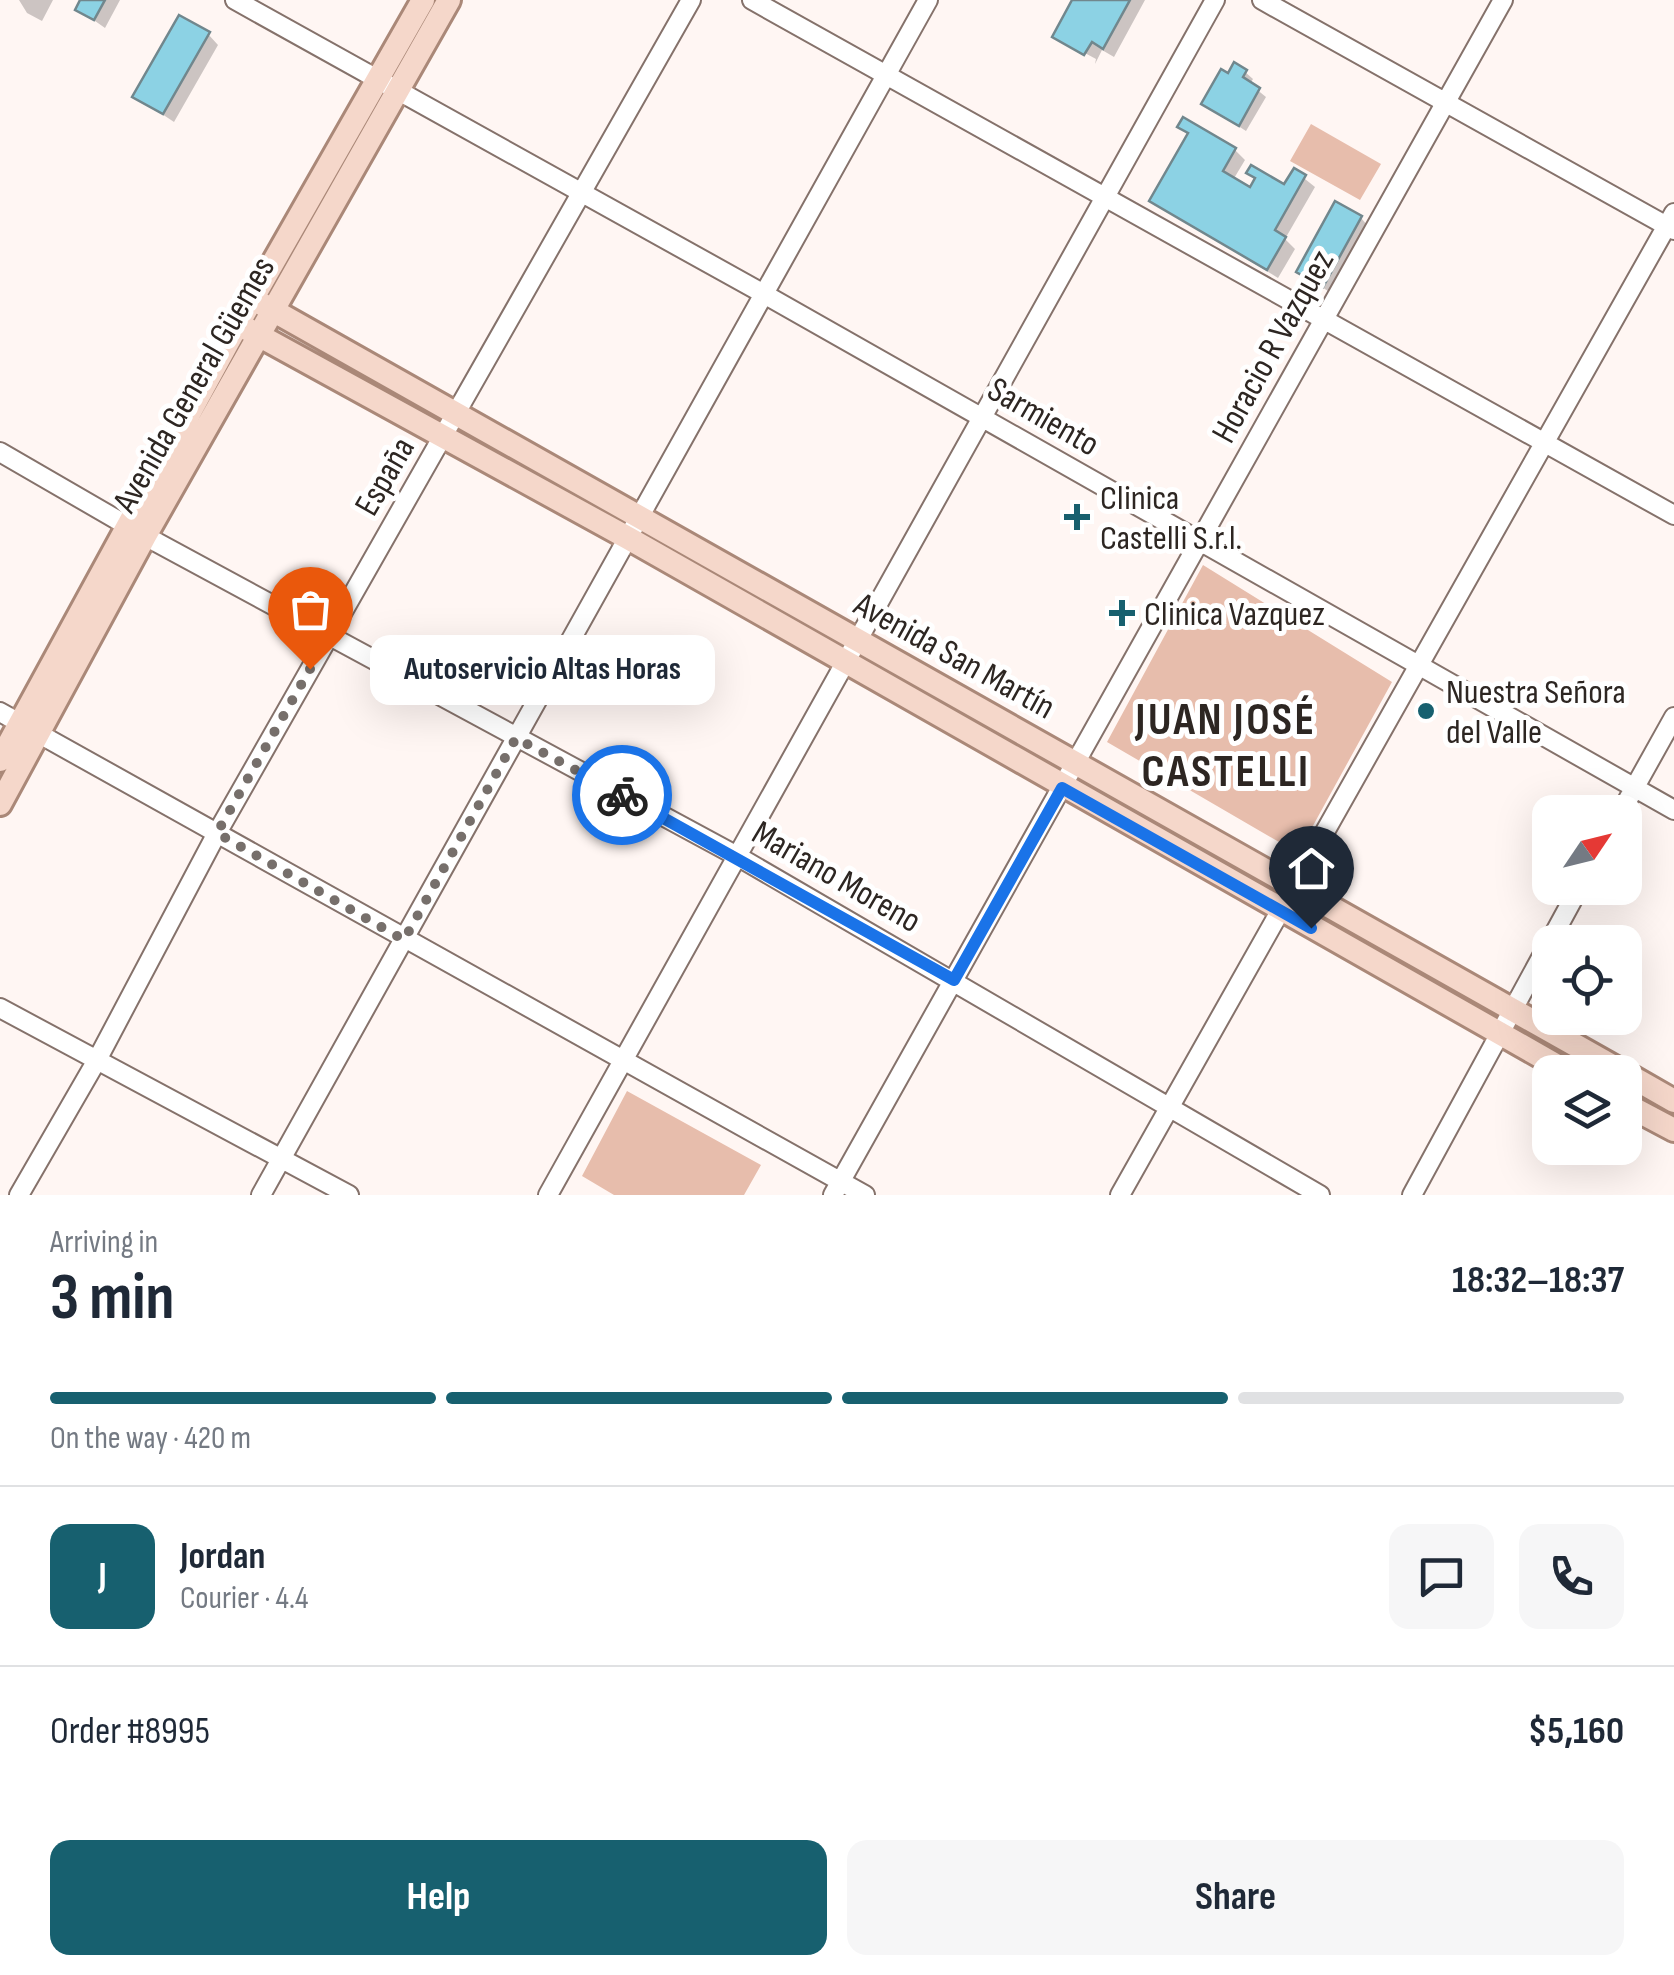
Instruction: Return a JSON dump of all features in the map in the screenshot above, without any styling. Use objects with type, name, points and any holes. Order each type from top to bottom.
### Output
[{"type":"main road","name":"Avenida General Güemes","points":[[0,760],[136,531],[276,310],[389,87],[423,0]]},
{"type":"main road","name":"Avenida General Güemes","points":[[136,531],[253,298],[449,0]]},
{"type":"main road","name":"Avenida San Martín","points":[[253,298],[641,514],[857,642],[1591,1055]]},
{"type":"main road","name":"Avenida San Martín","points":[[238,324],[628,538],[1536,1055]]},
{"type":"main road","name":"Avenida General Güemes","points":[[0,804],[21,722]]},
{"type":"main road","name":"Avenida San Martín","points":[[1642,1083],[1674,1101]]},
{"type":"main road","points":[[1642,1113],[1674,1130]]},
{"type":"street","name":"Sarmiento","points":[[235,0],[764,294],[1674,810]]},
{"type":"street","name":"España","points":[[18,1195],[97,1060],[217,833],[691,0]]},
{"type":"street","points":[[752,0],[1674,515]]},
{"type":"street","points":[[262,1195],[928,0]]},
{"type":"street","points":[[548,1195],[1214,0]]},
{"type":"street","points":[[1120,1195],[1167,1105],[1672,223],[1262,0]]},
{"type":"street","name":"Horacio R Vazquez","points":[[837,1188],[1504,0]]},
{"type":"street","name":"Mariano Moreno","points":[[0,452],[136,531],[737,856],[1320,1195]]},
{"type":"street","points":[[1630,795],[1674,717]]},
{"type":"street","points":[[21,722],[623,1062],[837,1188],[866,1195]]},
{"type":"street","points":[[1412,1195],[1569,905]]},
{"type":"street","points":[[0,1008],[349,1195]]},
{"type":"shaded area","points":[[1311,124],[1381,164],[1360,200],[1290,161]]},
{"type":"shaded area","points":[[1203,565],[1392,682],[1298,853],[1107,742]]},
{"type":"shaded area","points":[[627,1091],[761,1165],[744,1195],[614,1195],[582,1176]]},
{"type":"building","points":[[80,0],[105,0],[94,20],[75,10]]},
{"type":"building","points":[[1072,0],[1130,0],[1103,49],[1092,42],[1084,55],[1052,37]]},
{"type":"building","points":[[179,15],[210,32],[163,114],[132,97]]},
{"type":"building","points":[[1234,62],[1247,70],[1243,77],[1260,88],[1239,126],[1201,104],[1221,69],[1228,73]]},
{"type":"building","points":[[1183,117],[1236,148],[1223,171],[1250,187],[1255,178],[1246,173],[1251,165],[1284,184],[1294,168],[1306,175],[1275,230],[1286,237],[1267,270],[1149,201],[1188,133],[1177,127]]},
{"type":"building","points":[[1335,201],[1362,216],[1323,287],[1296,272]]},
{"type":"way so far","points":[[310,669],[217,833],[404,940],[516,738],[622,795]]},
{"type":"place","name":"Clinica Castelli S.r.l.","points":[[1077,517]]},
{"type":"place","name":"Clinica Vazquez","points":[[1122,613]]},
{"type":"place","name":"Autoservicio Altas Horas","points":[[310,669]]},
{"type":"place","name":"Nuestra Señora del Valle","points":[[1426,711]]},
{"type":"district","name":"JUAN JOSÉ CASTELLI","points":[[1226,744]]},
{"type":"route","points":[[622,795],[954,980],[1062,788],[1311,928]]}]
